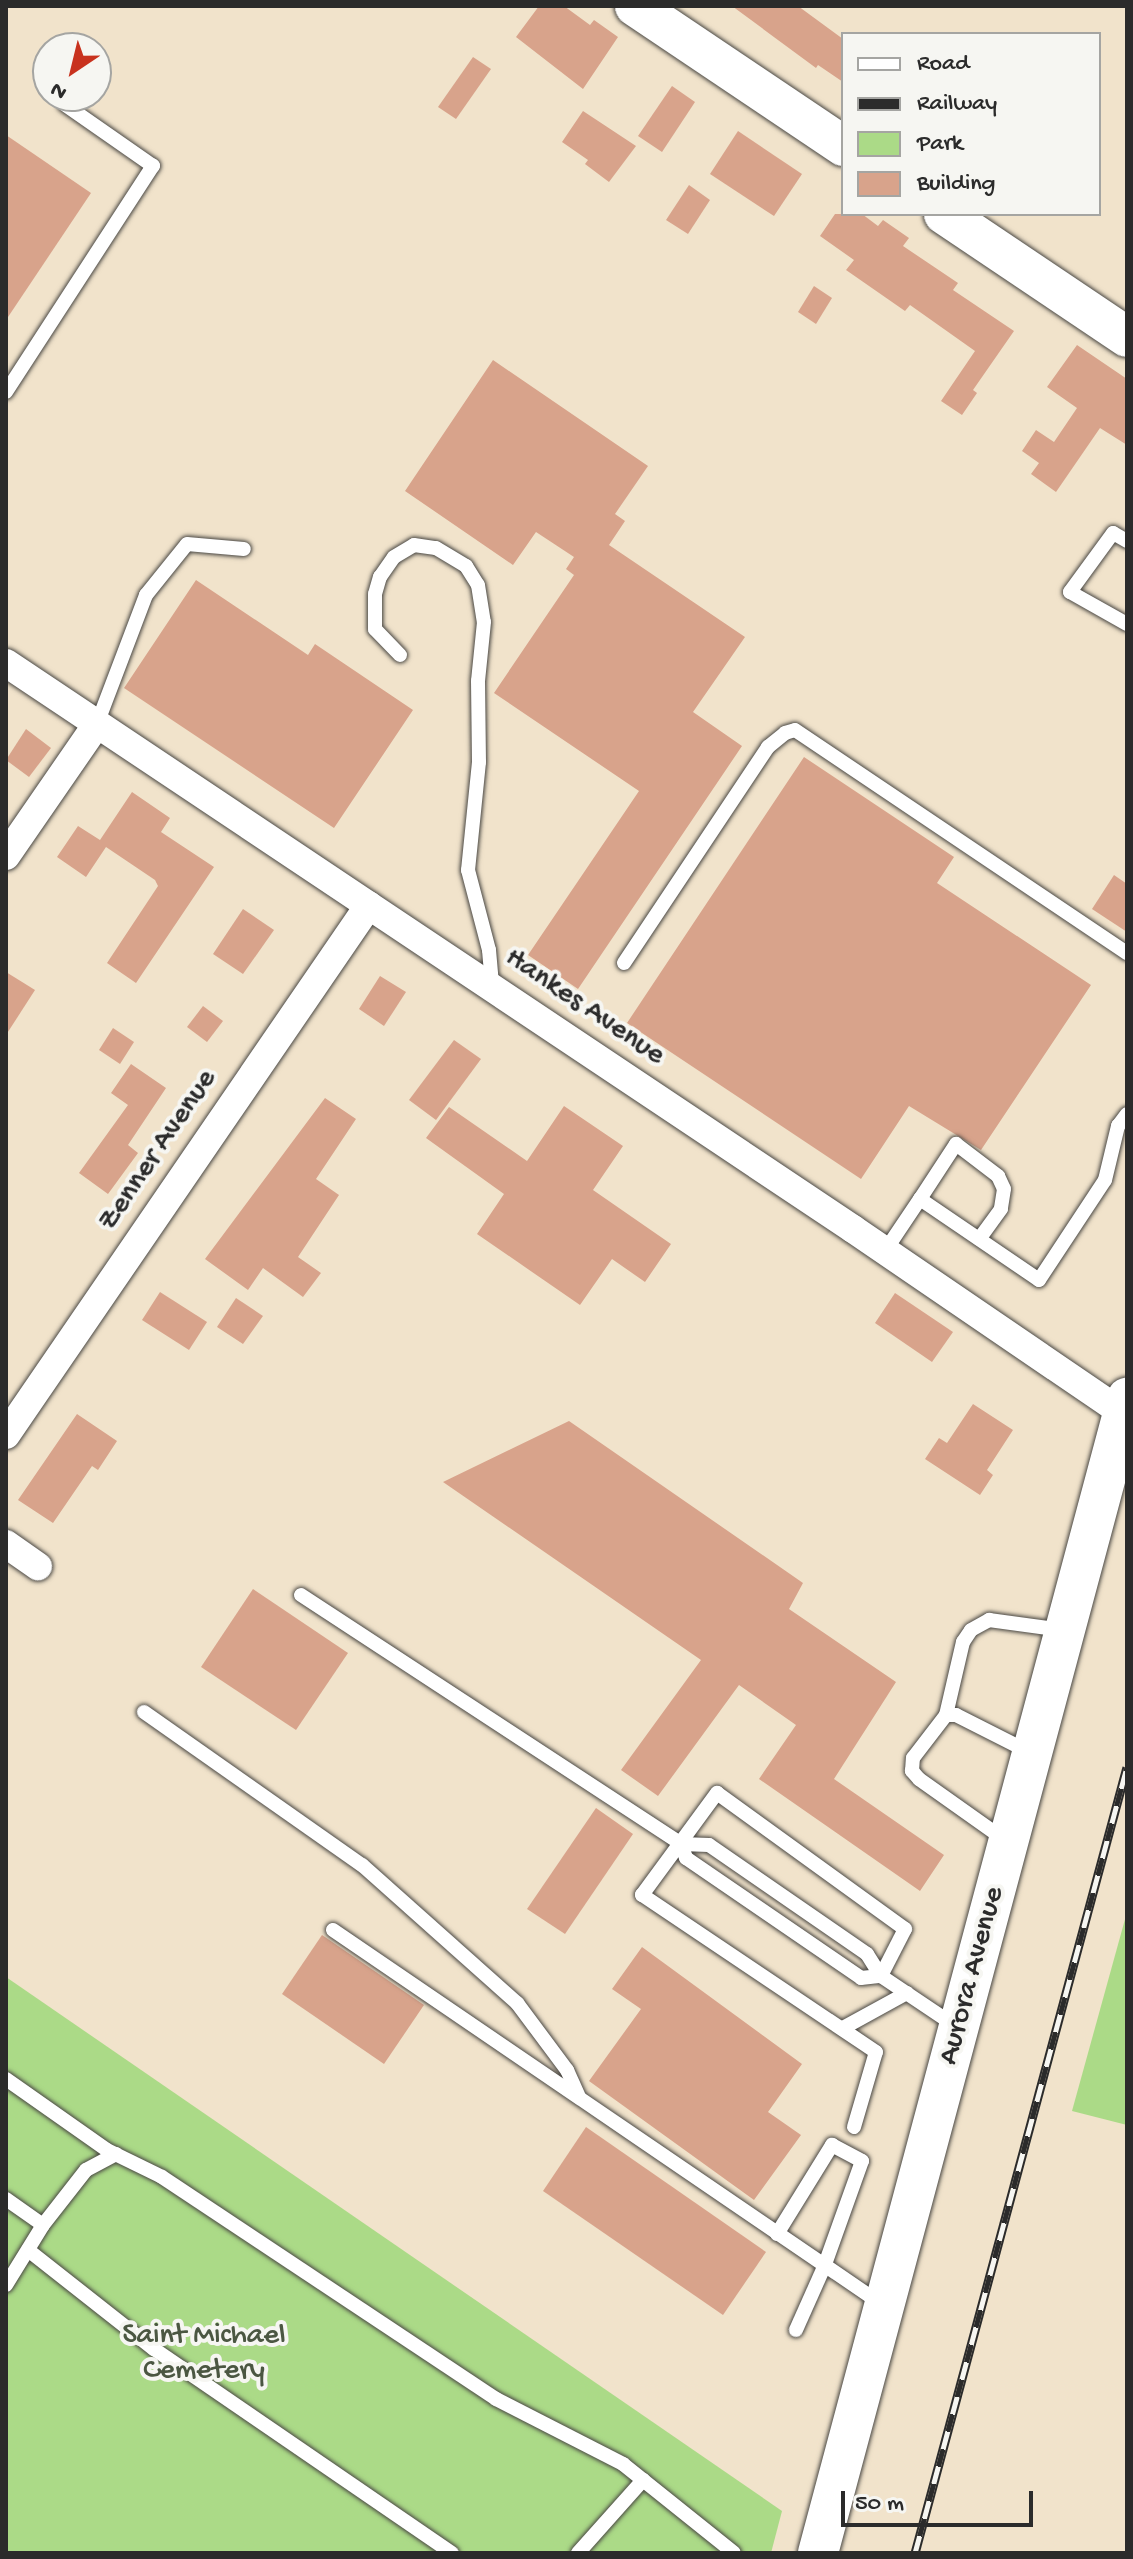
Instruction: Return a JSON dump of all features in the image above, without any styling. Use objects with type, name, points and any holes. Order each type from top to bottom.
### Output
[{"type":"main road","points":[[635,6],[841,145]]},
{"type":"main road","points":[[947,216],[1127,337]]},
{"type":"main road","name":"Aurora Avenue","points":[[818,2553],[1125,1406]]},
{"type":"street","name":"Hankes Avenue","points":[[6,663],[885,1251],[1125,1406]]},
{"type":"street","points":[[6,856],[97,724]]},
{"type":"street","name":"Zenner Avenue","points":[[6,1435],[369,905]]},
{"type":"street","points":[[6,1544],[38,1566]]},
{"type":"lane","points":[[6,392],[153,166],[75,112]]},
{"type":"lane","points":[[1127,541],[1113,533],[1070,592],[1127,624]]},
{"type":"lane","points":[[97,724],[146,595],[187,544],[244,549]]},
{"type":"lane","points":[[400,655],[375,629],[375,594],[380,577],[394,557],[414,545],[436,548],[466,566],[478,585],[484,622],[478,681],[479,762],[468,870],[489,950],[492,987]]},
{"type":"lane","points":[[624,963],[768,747],[785,733],[795,730],[1127,953]]},
{"type":"lane","points":[[920,1199],[1039,1280],[1105,1180],[1118,1126],[1127,1114]]},
{"type":"lane","points":[[885,1251],[956,1144],[998,1176],[1004,1189],[1001,1209],[979,1239]]},
{"type":"lane","points":[[301,1595],[681,1844],[709,1845],[867,1954],[881,1976],[959,2028]]},
{"type":"lane","points":[[1009,1842],[919,1779],[912,1771],[913,1758],[946,1715],[963,1642],[971,1630],[989,1620],[1065,1630]]},
{"type":"lane","points":[[144,1712],[374,1876],[517,2003],[567,2070],[579,2098]]},
{"type":"lane","points":[[946,1715],[956,1715],[1033,1753]]},
{"type":"lane","points":[[854,2127],[876,2052],[642,1895],[717,1793],[905,1929],[881,1976]]},
{"type":"lane","points":[[681,1844],[686,1858],[861,1978],[881,1976]]},
{"type":"lane","points":[[333,1930],[884,2305]]},
{"type":"lane","points":[[843,2028],[907,1993]]},
{"type":"lane","points":[[6,2079],[116,2154],[162,2177],[485,2393],[623,2464],[684,2516],[734,2553]]},
{"type":"lane","points":[[777,2234],[832,2145],[862,2161],[824,2267],[796,2330]]},
{"type":"lane","points":[[6,2285],[43,2225],[86,2170],[116,2154]]},
{"type":"lane","points":[[6,2199],[43,2225]]},
{"type":"lane","points":[[28,2250],[154,2349],[452,2553]]},
{"type":"lane","points":[[578,2553],[643,2480]]},
{"type":"green space","points":[[1127,1912],[1127,2125],[1072,2111]]},
{"type":"green space","name":"Saint Michael Cemetery","points":[[6,1977],[782,2511],[771,2553],[6,2553]]},
{"type":"building","points":[[539,6],[564,6],[590,25],[594,20],[618,37],[583,89],[516,37]]},
{"type":"building","points":[[732,6],[798,6],[841,38],[841,81],[818,65],[816,68]]},
{"type":"building","points":[[473,57],[491,69],[456,119],[438,107]]},
{"type":"building","points":[[672,86],[695,102],[662,152],[638,136]]},
{"type":"building","points":[[583,111],[636,146],[609,182],[585,164],[588,160],[562,142]]},
{"type":"building","points":[[738,131],[802,174],[774,216],[710,174]]},
{"type":"building","points":[[6,135],[91,193],[6,320]]},
{"type":"building","points":[[689,185],[710,200],[688,234],[666,220]]},
{"type":"building","points":[[835,214],[865,216],[878,226],[883,220],[909,238],[903,246],[958,283],[953,290],[1014,331],[973,390],[977,393],[962,415],[941,401],[975,351],[910,305],[905,311],[846,270],[854,260],[820,236]]},
{"type":"building","points":[[814,286],[832,298],[816,324],[798,312]]},
{"type":"building","points":[[1077,345],[1127,379],[1127,445],[1100,428],[1056,492],[1031,474],[1039,463],[1022,451],[1036,430],[1054,442],[1077,408],[1047,387]]},
{"type":"building","points":[[493,360],[648,466],[615,514],[625,521],[609,545],[745,637],[693,712],[742,746],[578,989],[528,955],[639,791],[494,693],[574,575],[566,569],[574,557],[536,532],[513,565],[405,491]]},
{"type":"building","points":[[196,580],[308,655],[315,644],[413,710],[334,828],[124,688]]},
{"type":"building","points":[[26,729],[51,748],[29,777],[6,760]]},
{"type":"building","points":[[804,757],[954,857],[937,883],[1091,985],[981,1150],[909,1106],[861,1179],[627,1023]]},
{"type":"building","points":[[132,792],[170,818],[161,832],[214,867],[136,983],[107,963],[158,886],[155,880],[106,847],[86,877],[57,857],[78,826],[100,840]]},
{"type":"building","points":[[1114,875],[1127,884],[1127,932],[1092,909]]},
{"type":"building","points":[[243,909],[274,930],[243,974],[213,954]]},
{"type":"building","points":[[6,972],[35,990],[6,1035]]},
{"type":"building","points":[[380,976],[406,992],[384,1026],[359,1009]]},
{"type":"building","points":[[203,1006],[223,1021],[207,1042],[187,1027]]},
{"type":"building","points":[[113,1028],[134,1042],[120,1064],[99,1050]]},
{"type":"building","points":[[454,1040],[481,1059],[436,1120],[409,1100]]},
{"type":"building","points":[[131,1064],[166,1088],[128,1145],[138,1153],[108,1194],[79,1173],[128,1105],[111,1093]]},
{"type":"building","points":[[325,1098],[356,1119],[316,1179],[339,1195],[298,1257],[321,1273],[303,1297],[263,1268],[248,1290],[205,1259]]},
{"type":"building","points":[[564,1106],[623,1146],[593,1190],[671,1244],[645,1282],[612,1259],[580,1305],[477,1234],[504,1194],[426,1138],[449,1107],[527,1161]]},
{"type":"building","points":[[160,1292],[207,1322],[189,1350],[142,1320]]},
{"type":"building","points":[[895,1293],[953,1332],[932,1362],[875,1323]]},
{"type":"building","points":[[236,1298],[263,1316],[243,1344],[217,1327]]},
{"type":"building","points":[[973,1404],[1013,1430],[987,1470],[993,1475],[980,1495],[925,1459],[939,1438],[947,1443]]},
{"type":"building","points":[[77,1414],[117,1441],[98,1470],[92,1466],[53,1523],[18,1500]]},
{"type":"building","points":[[569,1421],[803,1583],[789,1609],[896,1682],[834,1779],[944,1855],[920,1891],[759,1779],[796,1725],[739,1685],[658,1796],[621,1770],[701,1660],[443,1482]]},
{"type":"building","points":[[253,1589],[348,1653],[296,1730],[201,1667]]},
{"type":"building","points":[[596,1808],[633,1834],[565,1934],[527,1909]]},
{"type":"building","points":[[322,1935],[424,2005],[384,2064],[282,1994]]},
{"type":"building","points":[[642,1947],[802,2064],[768,2112],[801,2135],[754,2200],[589,2081],[641,2009],[612,1989]]},
{"type":"building","points":[[586,2127],[766,2252],[723,2315],[543,2191]]},
{"type":"railway","points":[[915,2553],[1127,1767]]}]
